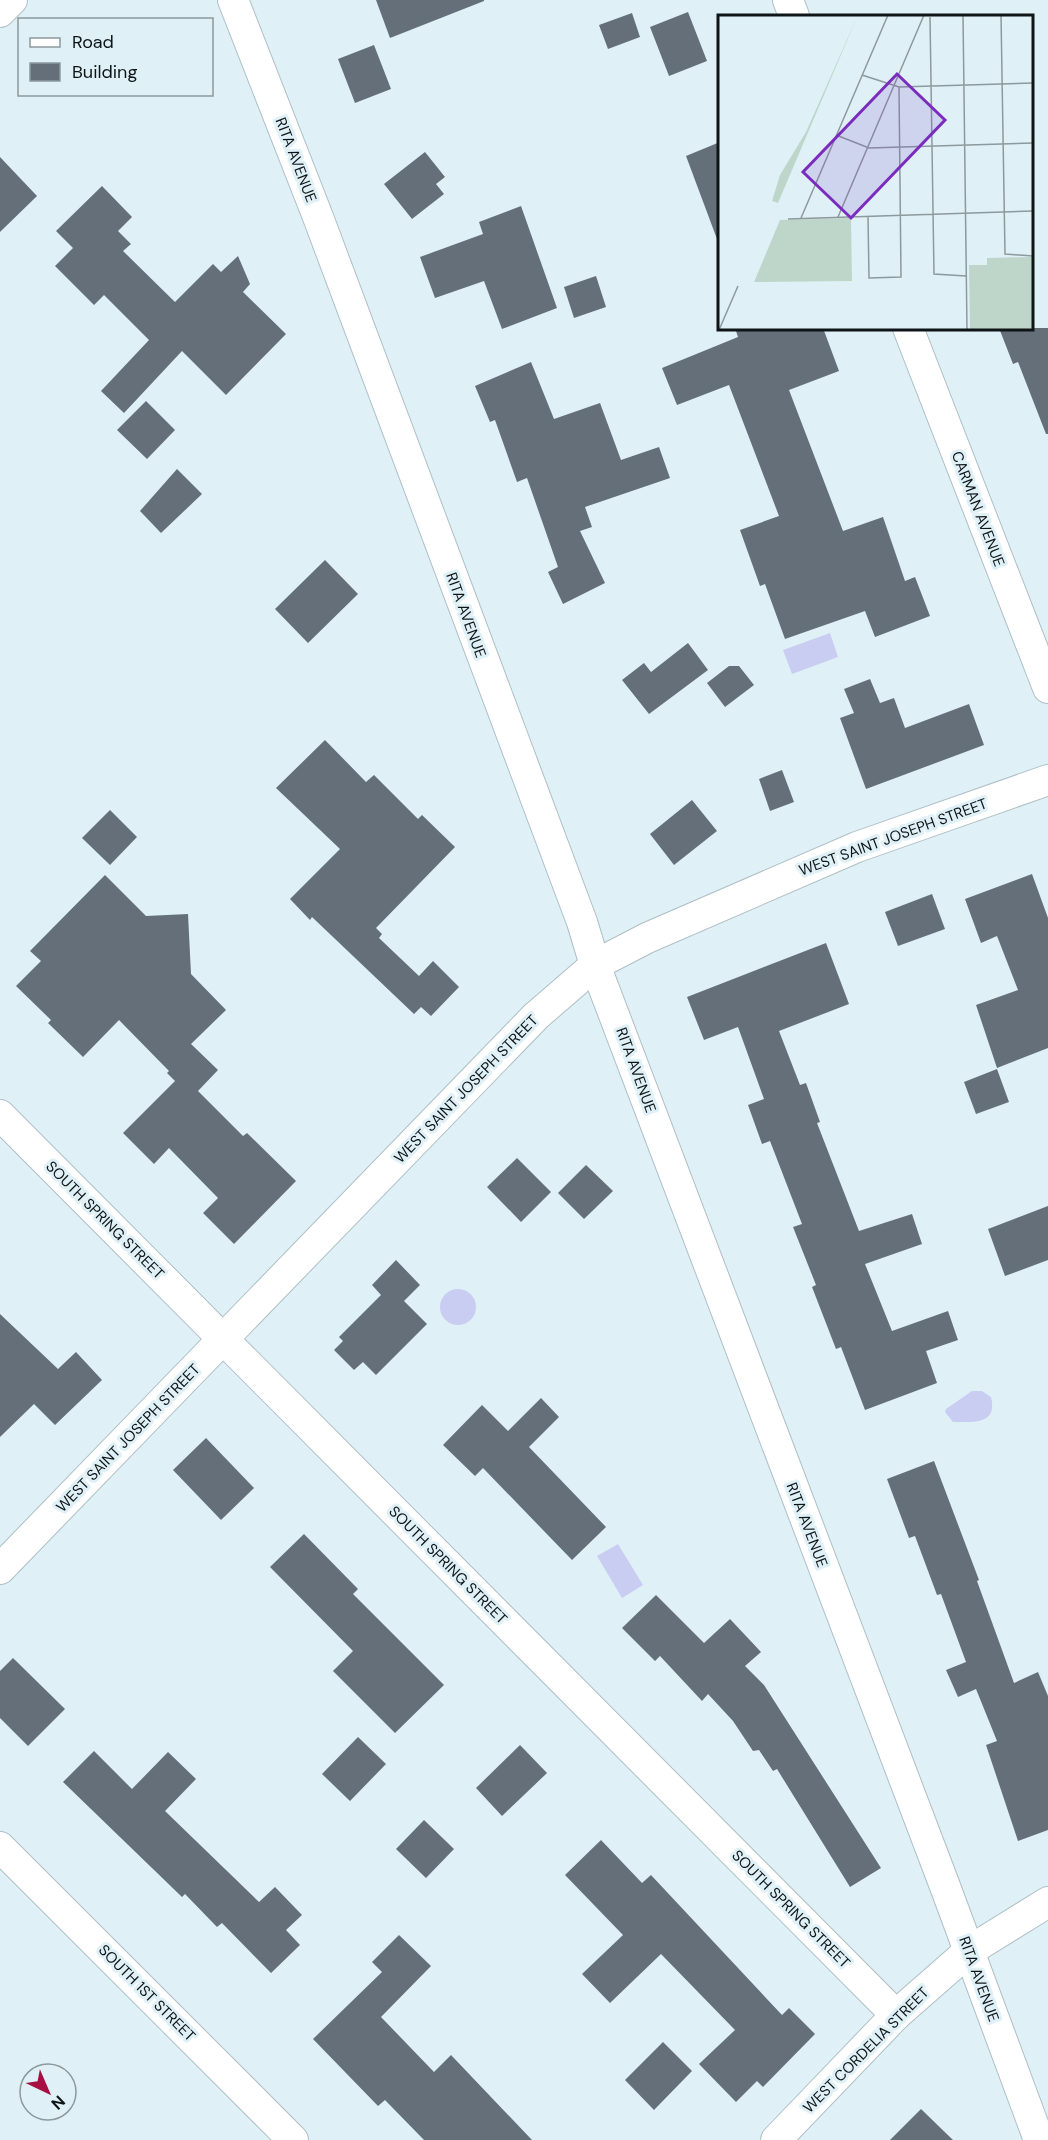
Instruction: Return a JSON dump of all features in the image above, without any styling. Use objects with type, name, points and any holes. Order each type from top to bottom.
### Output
[{"type":"street","points":[[0,12],[12,0]]},
{"type":"street","name":"RITA AVENUE","points":[[233,0],[327,240],[582,922],[595,965],[1039,2140]]},
{"type":"street","points":[[788,0],[794,15]]},
{"type":"street","name":"CARMAN AVENUE","points":[[909,330],[1048,688]]},
{"type":"street","name":"WEST SAINT JOSEPH STREET","points":[[0,1569],[536,1016],[595,965],[647,938],[857,847],[1048,780]]},
{"type":"street","name":"SOUTH SPRING STREET","points":[[0,1114],[897,2015]]},
{"type":"street","name":"SOUTH 1ST STREET","points":[[0,1846],[293,2140]]},
{"type":"street","name":"WEST CORDELIA STREET","points":[[776,2140],[897,2015],[969,1951],[1048,1902]]},
{"type":"water","points":[[830,633],[838,657],[792,674],[783,650]]},
{"type":"water","points":[[458,1289],[471,1294],[476,1307],[471,1320],[458,1325],[445,1320],[440,1307],[445,1294]]},
{"type":"water","points":[[972,1391],[982,1391],[991,1397],[991,1413],[982,1420],[953,1422],[945,1412],[946,1409]]},
{"type":"water","points":[[618,1544],[643,1585],[622,1598],[597,1556]]},
{"type":"building","points":[[376,0],[484,0],[484,1],[390,38]]},
{"type":"building","points":[[688,12],[707,61],[669,76],[650,27]]},
{"type":"building","points":[[632,13],[640,37],[608,49],[599,25]]},
{"type":"building","points":[[374,45],[391,89],[355,103],[338,59]]},
{"type":"building","points":[[718,143],[718,239],[717,239],[686,156]]},
{"type":"building","points":[[425,152],[445,177],[436,184],[444,194],[412,219],[384,184]]},
{"type":"building","points":[[0,157],[37,196],[0,232]]},
{"type":"building","points":[[102,186],[132,217],[118,231],[131,244],[123,251],[175,302],[213,264],[221,272],[238,256],[250,284],[243,292],[286,334],[226,395],[182,351],[124,413],[101,391],[149,340],[104,295],[94,305],[55,266],[73,248],[56,231]]},
{"type":"building","points":[[521,206],[557,308],[502,329],[484,281],[435,298],[420,257],[483,234],[479,222]]},
{"type":"building","points":[[596,276],[606,307],[574,318],[564,287]]},
{"type":"building","points":[[1048,328],[1048,434],[1046,434],[1018,362],[1013,364],[1000,330]]},
{"type":"building","points":[[736,330],[824,330],[839,371],[789,390],[843,531],[883,517],[905,581],[915,577],[930,616],[875,637],[865,611],[785,639],[765,584],[760,586],[740,530],[779,516],[729,385],[677,405],[662,368],[738,337]]},
{"type":"building","points":[[531,362],[554,419],[600,403],[621,460],[659,447],[670,478],[585,507],[592,527],[580,531],[605,583],[563,604],[548,572],[558,567],[527,478],[517,482],[495,420],[490,422],[475,386]]},
{"type":"building","points":[[146,401],[175,430],[147,459],[117,430]]},
{"type":"building","points":[[177,469],[202,494],[161,533],[140,511]]},
{"type":"building","points":[[325,560],[358,594],[308,643],[275,609]]},
{"type":"building","points":[[688,643],[708,670],[649,714],[622,680],[644,663],[651,672]]},
{"type":"building","points":[[729,666],[739,666],[754,685],[725,707],[707,683]]},
{"type":"building","points":[[870,679],[880,703],[894,698],[905,728],[969,704],[984,745],[866,789],[840,718],[854,713],[844,689]]},
{"type":"building","points":[[325,740],[366,782],[374,775],[418,819],[422,815],[455,847],[376,928],[382,934],[379,938],[419,976],[433,961],[459,987],[431,1016],[421,1007],[414,1014],[290,899],[340,849],[276,788]]},
{"type":"building","points":[[782,770],[794,802],[770,811],[759,779]]},
{"type":"building","points":[[692,800],[717,831],[674,865],[650,834]]},
{"type":"building","points":[[110,810],[137,837],[110,865],[82,838]]},
{"type":"building","points":[[1032,874],[1048,918],[1048,1048],[997,1068],[976,1005],[1018,990],[997,936],[981,943],[965,899]]},
{"type":"building","points":[[105,875],[146,916],[188,914],[191,974],[226,1010],[191,1044],[218,1070],[198,1091],[243,1136],[247,1133],[296,1181],[234,1244],[203,1213],[218,1198],[169,1148],[154,1164],[123,1133],[175,1081],[167,1073],[169,1071],[119,1020],[83,1057],[48,1023],[51,1020],[16,986],[41,961],[30,951]]},
{"type":"building","points":[[932,894],[945,929],[898,946],[885,912]]},
{"type":"building","points":[[826,943],[849,1004],[779,1031],[800,1085],[806,1083],[820,1122],[817,1123],[859,1231],[912,1214],[922,1244],[865,1264],[892,1331],[948,1311],[958,1340],[926,1351],[937,1383],[865,1410],[841,1347],[836,1349],[812,1287],[816,1285],[793,1227],[802,1224],[770,1141],[762,1144],[748,1105],[764,1099],[738,1027],[704,1040],[687,997]]},
{"type":"building","points":[[997,1069],[1009,1102],[976,1114],[964,1082]]},
{"type":"building","points":[[517,1158],[551,1192],[521,1222],[487,1187]]},
{"type":"building","points":[[586,1165],[613,1191],[584,1219],[558,1193]]},
{"type":"building","points":[[1048,1206],[1048,1260],[1005,1276],[988,1229]]},
{"type":"building","points":[[396,1260],[420,1285],[404,1301],[427,1324],[376,1375],[363,1362],[354,1370],[334,1350],[343,1341],[339,1337],[381,1295],[372,1285]]},
{"type":"building","points":[[0,1314],[58,1369],[76,1352],[102,1380],[55,1425],[34,1404],[0,1437]]},
{"type":"building","points":[[541,1398],[559,1417],[529,1447],[606,1527],[572,1560],[483,1468],[475,1476],[443,1445],[482,1405],[508,1431]]},
{"type":"building","points":[[206,1438],[254,1488],[221,1520],[173,1470]]},
{"type":"building","points":[[934,1461],[979,1580],[977,1581],[1014,1683],[1038,1672],[1048,1696],[1048,1830],[1018,1841],[986,1745],[997,1741],[976,1689],[958,1697],[946,1670],[966,1662],[941,1594],[937,1595],[915,1536],[909,1538],[887,1479]]},
{"type":"building","points":[[304,1534],[358,1589],[353,1594],[444,1685],[395,1733],[333,1671],[353,1651],[270,1567]]},
{"type":"building","points":[[656,1595],[704,1643],[730,1619],[761,1652],[745,1666],[764,1685],[881,1868],[850,1887],[777,1769],[773,1771],[759,1750],[753,1751],[733,1721],[708,1694],[702,1701],[660,1656],[655,1661],[622,1628]]},
{"type":"building","points":[[13,1658],[65,1709],[28,1746],[0,1718],[0,1671]]},
{"type":"building","points":[[358,1737],[386,1764],[350,1801],[322,1774]]},
{"type":"building","points":[[520,1745],[547,1773],[502,1816],[476,1788]]},
{"type":"building","points":[[94,1751],[132,1789],[168,1752],[196,1779],[165,1811],[259,1902],[275,1887],[302,1915],[286,1930],[300,1945],[271,1973],[222,1923],[217,1927],[185,1894],[182,1897],[63,1782]]},
{"type":"building","points":[[424,1820],[454,1849],[426,1878],[396,1849]]},
{"type":"building","points":[[601,1840],[642,1883],[651,1875],[782,2015],[789,2008],[815,2034],[763,2087],[757,2081],[736,2102],[699,2064],[735,2030],[661,1954],[610,2003],[582,1974],[623,1935],[565,1875]]},
{"type":"building","points":[[399,1935],[431,1966],[381,2017],[434,2072],[451,2055],[532,2140],[424,2140],[385,2100],[378,2106],[313,2039],[382,1972],[372,1962]]},
{"type":"building","points":[[663,2042],[692,2071],[654,2110],[625,2080]]},
{"type":"building","points":[[921,2109],[953,2140],[890,2140]]}]
